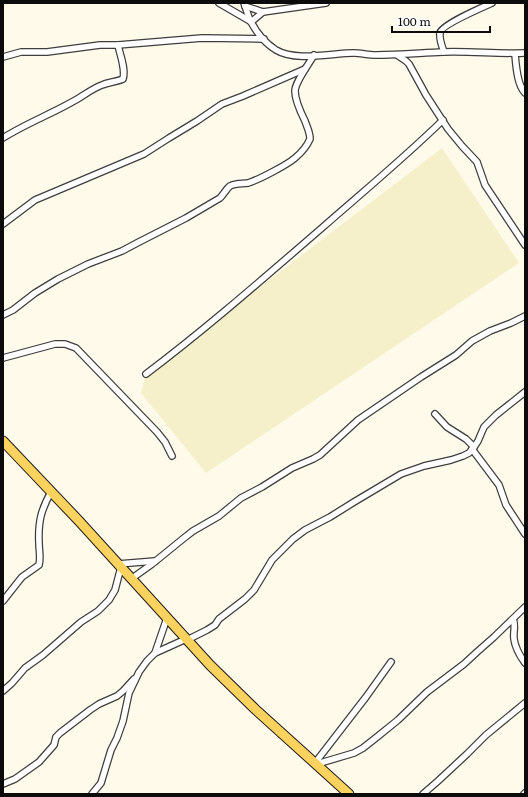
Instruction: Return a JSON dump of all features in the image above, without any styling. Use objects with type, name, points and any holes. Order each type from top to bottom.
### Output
[{"type":"main road","points":[[3,441],[79,521],[210,665],[255,709],[349,794]]},
{"type":"street","points":[[219,3],[251,21]]},
{"type":"street","points":[[251,21],[263,12],[326,3]]},
{"type":"street","points":[[444,52],[440,34],[442,29],[450,23],[492,3]]},
{"type":"street","points":[[245,5],[263,12]]},
{"type":"street","points":[[245,5],[251,21],[264,39],[277,50],[296,56],[356,53],[374,55],[444,52],[525,53]]},
{"type":"street","points":[[241,16],[248,14]]},
{"type":"street","points":[[3,57],[21,52],[47,52],[100,45],[118,45],[202,38],[264,39]]},
{"type":"street","points":[[3,138],[34,120],[73,102],[102,85],[123,79],[124,70],[118,45]]},
{"type":"street","points":[[396,54],[409,64],[426,95],[448,129],[477,162],[485,185],[525,245]]},
{"type":"street","points":[[515,54],[517,71],[522,89],[525,93]]},
{"type":"street","points":[[3,315],[13,310],[35,293],[70,273],[99,259],[122,251],[186,218],[220,198],[232,185],[249,182],[259,178],[298,156],[310,139],[309,132],[297,101],[295,86],[314,55]]},
{"type":"street","points":[[3,224],[35,200],[144,154],[222,104],[306,69]]},
{"type":"street","points":[[146,374],[219,316],[306,242],[426,137],[442,120]]},
{"type":"street","points":[[131,579],[193,531],[219,516],[241,498],[292,468],[320,455],[358,420],[456,355],[472,341],[490,331],[525,316]]},
{"type":"street","points":[[3,358],[55,344],[73,346],[80,351],[153,428],[165,442],[172,456]]},
{"type":"street","points":[[3,784],[15,779],[39,762],[54,745],[56,738],[60,733],[99,704],[117,696],[123,691],[155,653],[186,640],[215,625],[219,619],[254,590],[272,560],[281,550],[305,530],[330,517],[401,474],[424,466],[451,460],[469,453],[478,441],[484,427],[525,392]]},
{"type":"street","points":[[435,414],[447,427],[466,438],[499,485],[506,505],[525,534]]},
{"type":"street","points":[[3,601],[28,572],[39,565],[40,556],[38,532],[40,518],[45,502],[51,492]]},
{"type":"street","points":[[3,691],[25,668],[44,655],[81,622],[98,611],[109,600],[114,590],[119,566],[156,560]]},
{"type":"street","points":[[316,764],[354,752],[363,748],[377,738],[427,692],[464,664],[525,607]]},
{"type":"street","points":[[155,653],[167,618]]},
{"type":"street","points":[[513,619],[514,642],[525,663]]},
{"type":"street","points":[[316,764],[391,662]]},
{"type":"street","points":[[92,794],[101,783],[111,750],[123,721],[129,693],[139,672]]},
{"type":"street","points":[[423,794],[486,735],[525,703]]},
{"type":"shaded area","points":[[442,148],[519,263],[206,473],[141,393],[146,374]]}]
